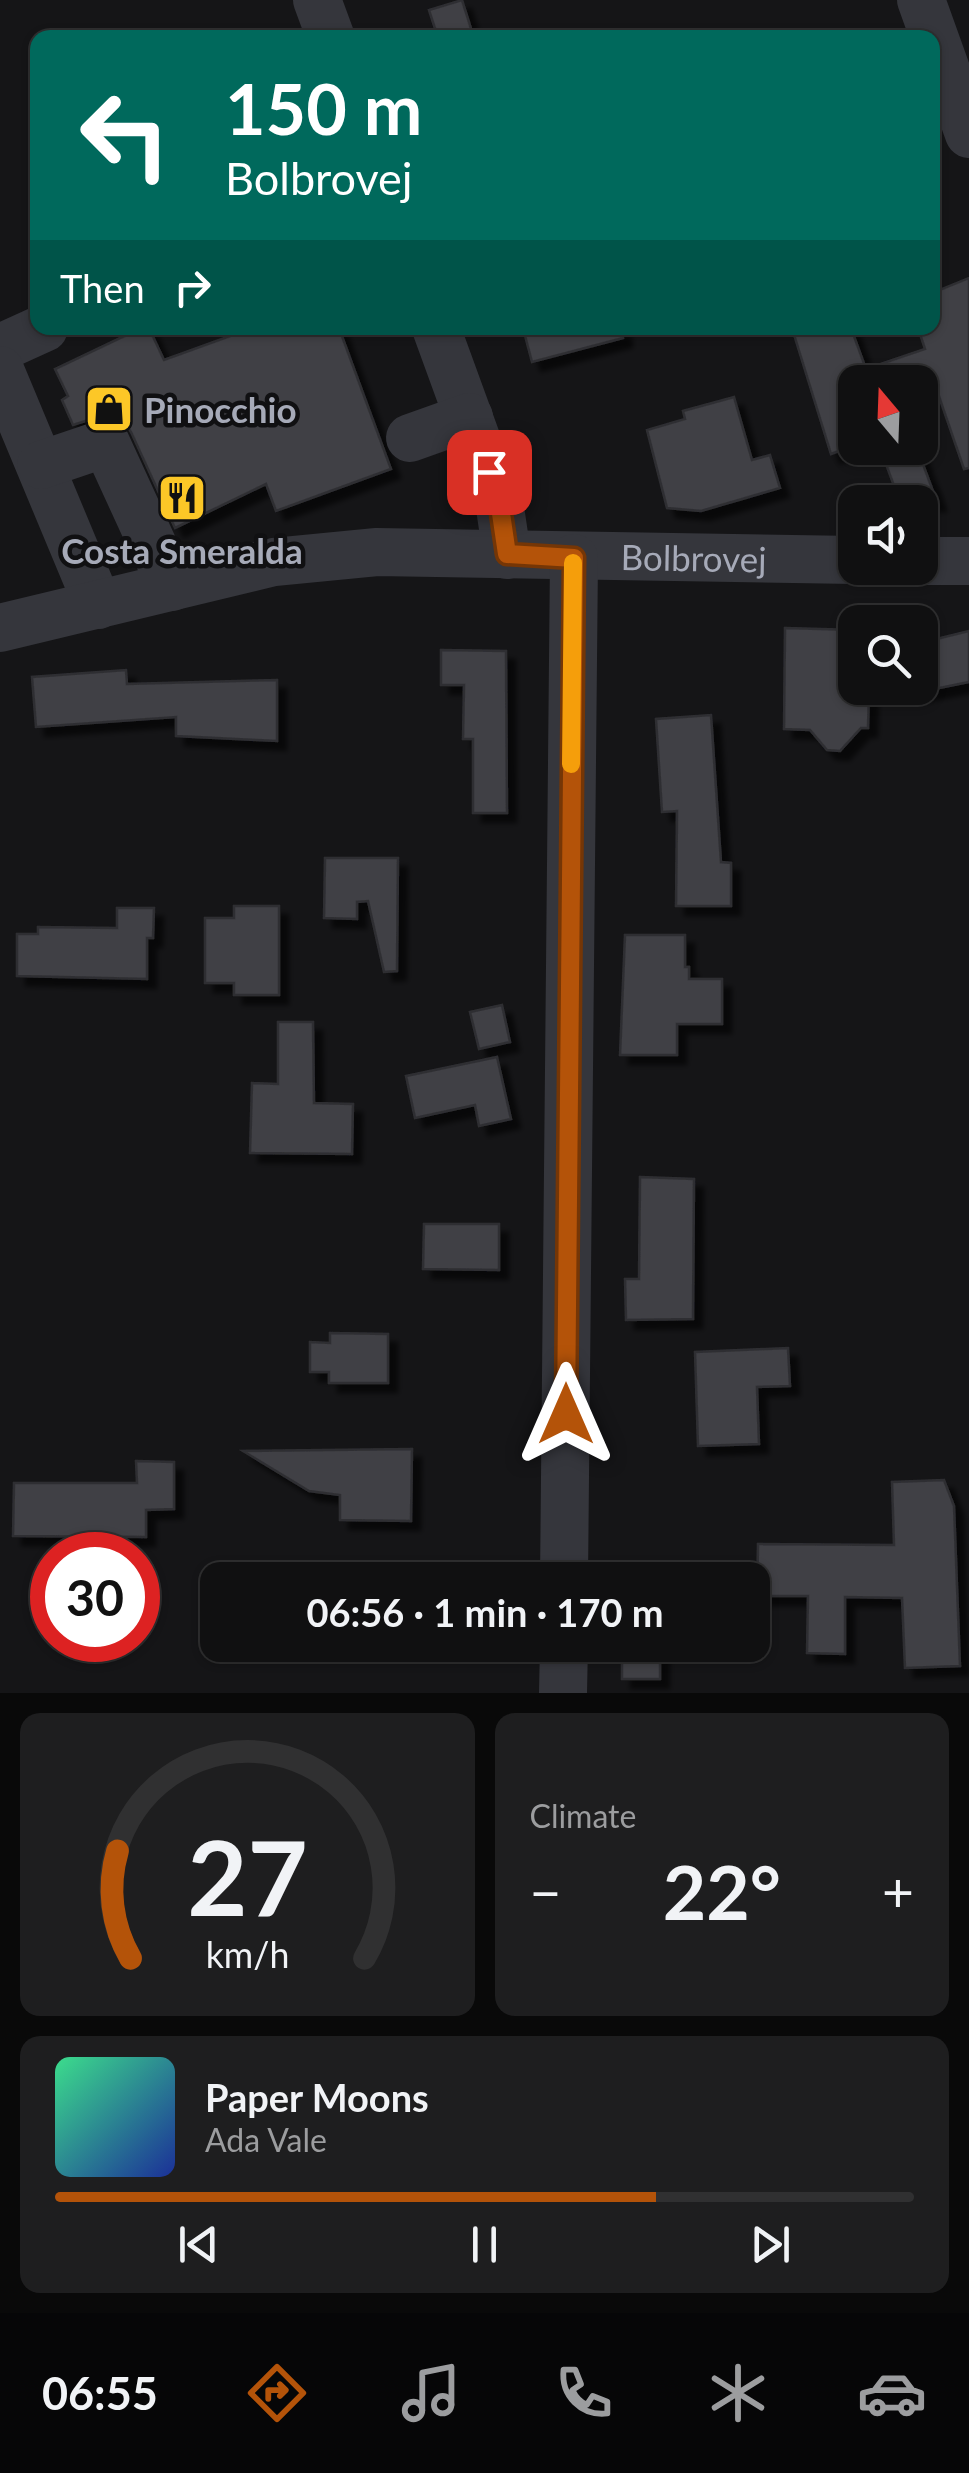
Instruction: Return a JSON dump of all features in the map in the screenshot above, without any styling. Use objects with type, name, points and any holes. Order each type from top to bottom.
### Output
[{"type":"street","points":[[317,0],[328,30]]},
{"type":"street","points":[[922,0],[933,30]]},
{"type":"street","points":[[940,51],[969,134]]},
{"type":"street","points":[[0,348],[30,334]]},
{"type":"street","points":[[439,335],[499,500],[507,554]]},
{"type":"street","points":[[0,370],[98,605]]},
{"type":"street","points":[[410,438],[469,416]]},
{"type":"street","points":[[41,466],[106,443],[172,587]]},
{"type":"street","name":"Bolbrovej","points":[[0,628],[274,562],[377,552],[838,560]]},
{"type":"street","points":[[564,1562],[574,558]]},
{"type":"street","points":[[938,561],[969,561]]},
{"type":"street","points":[[564,1662],[564,1693]]},
{"type":"building","points":[[462,0],[471,30],[435,30],[429,10]]},
{"type":"building","points":[[969,278],[969,468],[964,469],[938,394],[938,365],[878,365],[925,349],[920,335],[940,335],[940,290]]},
{"type":"building","points":[[126,335],[152,335],[164,360],[233,335],[342,335],[391,469],[276,511],[266,484],[175,528],[131,432],[117,411],[73,425],[62,400],[68,396],[55,369]]},
{"type":"building","points":[[525,335],[623,335],[623,338],[532,362]]},
{"type":"building","points":[[794,335],[854,335],[865,365],[838,365],[838,451],[831,454]]},
{"type":"building","points":[[734,397],[752,460],[770,455],[780,488],[701,511],[667,508],[647,430],[685,419],[683,411]]},
{"type":"building","points":[[886,465],[923,465],[931,485],[894,485]]},
{"type":"building","points":[[785,628],[838,630],[838,705],[869,705],[868,728],[861,728],[840,751],[827,750],[810,730],[784,729]]},
{"type":"building","points":[[969,631],[969,682],[938,688],[938,639]]},
{"type":"building","points":[[441,650],[506,651],[507,813],[473,813],[473,739],[463,739],[464,685],[441,685]]},
{"type":"building","points":[[126,670],[127,684],[277,680],[277,741],[176,736],[176,717],[36,727],[32,677]]},
{"type":"building","points":[[711,715],[721,862],[731,863],[731,906],[676,906],[677,811],[662,812],[656,719]]},
{"type":"building","points":[[325,858],[398,858],[397,971],[384,972],[368,901],[357,902],[357,919],[324,918]]},
{"type":"building","points":[[234,906],[279,906],[279,995],[234,995],[234,983],[205,983],[205,918],[234,918]]},
{"type":"building","points":[[117,908],[154,908],[153,938],[147,938],[147,979],[17,976],[17,934],[38,934],[38,927],[117,928]]},
{"type":"building","points":[[625,935],[685,935],[689,979],[722,979],[722,1024],[677,1024],[677,1055],[620,1055]]},
{"type":"building","points":[[502,1005],[510,1042],[479,1049],[470,1012]]},
{"type":"building","points":[[278,1022],[313,1022],[314,1103],[353,1104],[352,1154],[250,1153],[252,1083],[278,1084]]},
{"type":"building","points":[[497,1057],[511,1119],[479,1126],[475,1105],[415,1118],[406,1076]]},
{"type":"building","points":[[640,1177],[694,1179],[693,1319],[626,1320],[625,1279],[639,1279]]},
{"type":"building","points":[[424,1224],[499,1224],[499,1270],[423,1269]]},
{"type":"building","points":[[330,1333],[388,1334],[388,1383],[329,1383],[329,1372],[310,1372],[310,1342],[330,1343]]},
{"type":"building","points":[[788,1348],[790,1386],[757,1387],[759,1444],[698,1446],[695,1352]]},
{"type":"building","points":[[412,1449],[411,1521],[340,1520],[340,1495],[309,1491],[243,1451]]},
{"type":"building","points":[[136,1461],[174,1462],[174,1509],[146,1510],[146,1532],[30,1532],[30,1536],[13,1536],[14,1483],[137,1483]]},
{"type":"building","points":[[944,1480],[954,1506],[960,1666],[905,1668],[902,1598],[845,1597],[845,1654],[807,1653],[808,1596],[770,1596],[770,1562],[758,1562],[758,1544],[894,1545],[892,1482]]},
{"type":"building","points":[[622,1662],[660,1662],[660,1679],[622,1679]]},
{"type":"slow traffic","points":[[571,764],[573,563]]},
{"type":"place","name":"Pinocchio","points":[[109,409]]},
{"type":"place","name":"Costa Smeralda","points":[[182,498]]},
{"type":"route","points":[[489,472],[499,500],[507,554],[574,558],[566,1414]]}]
